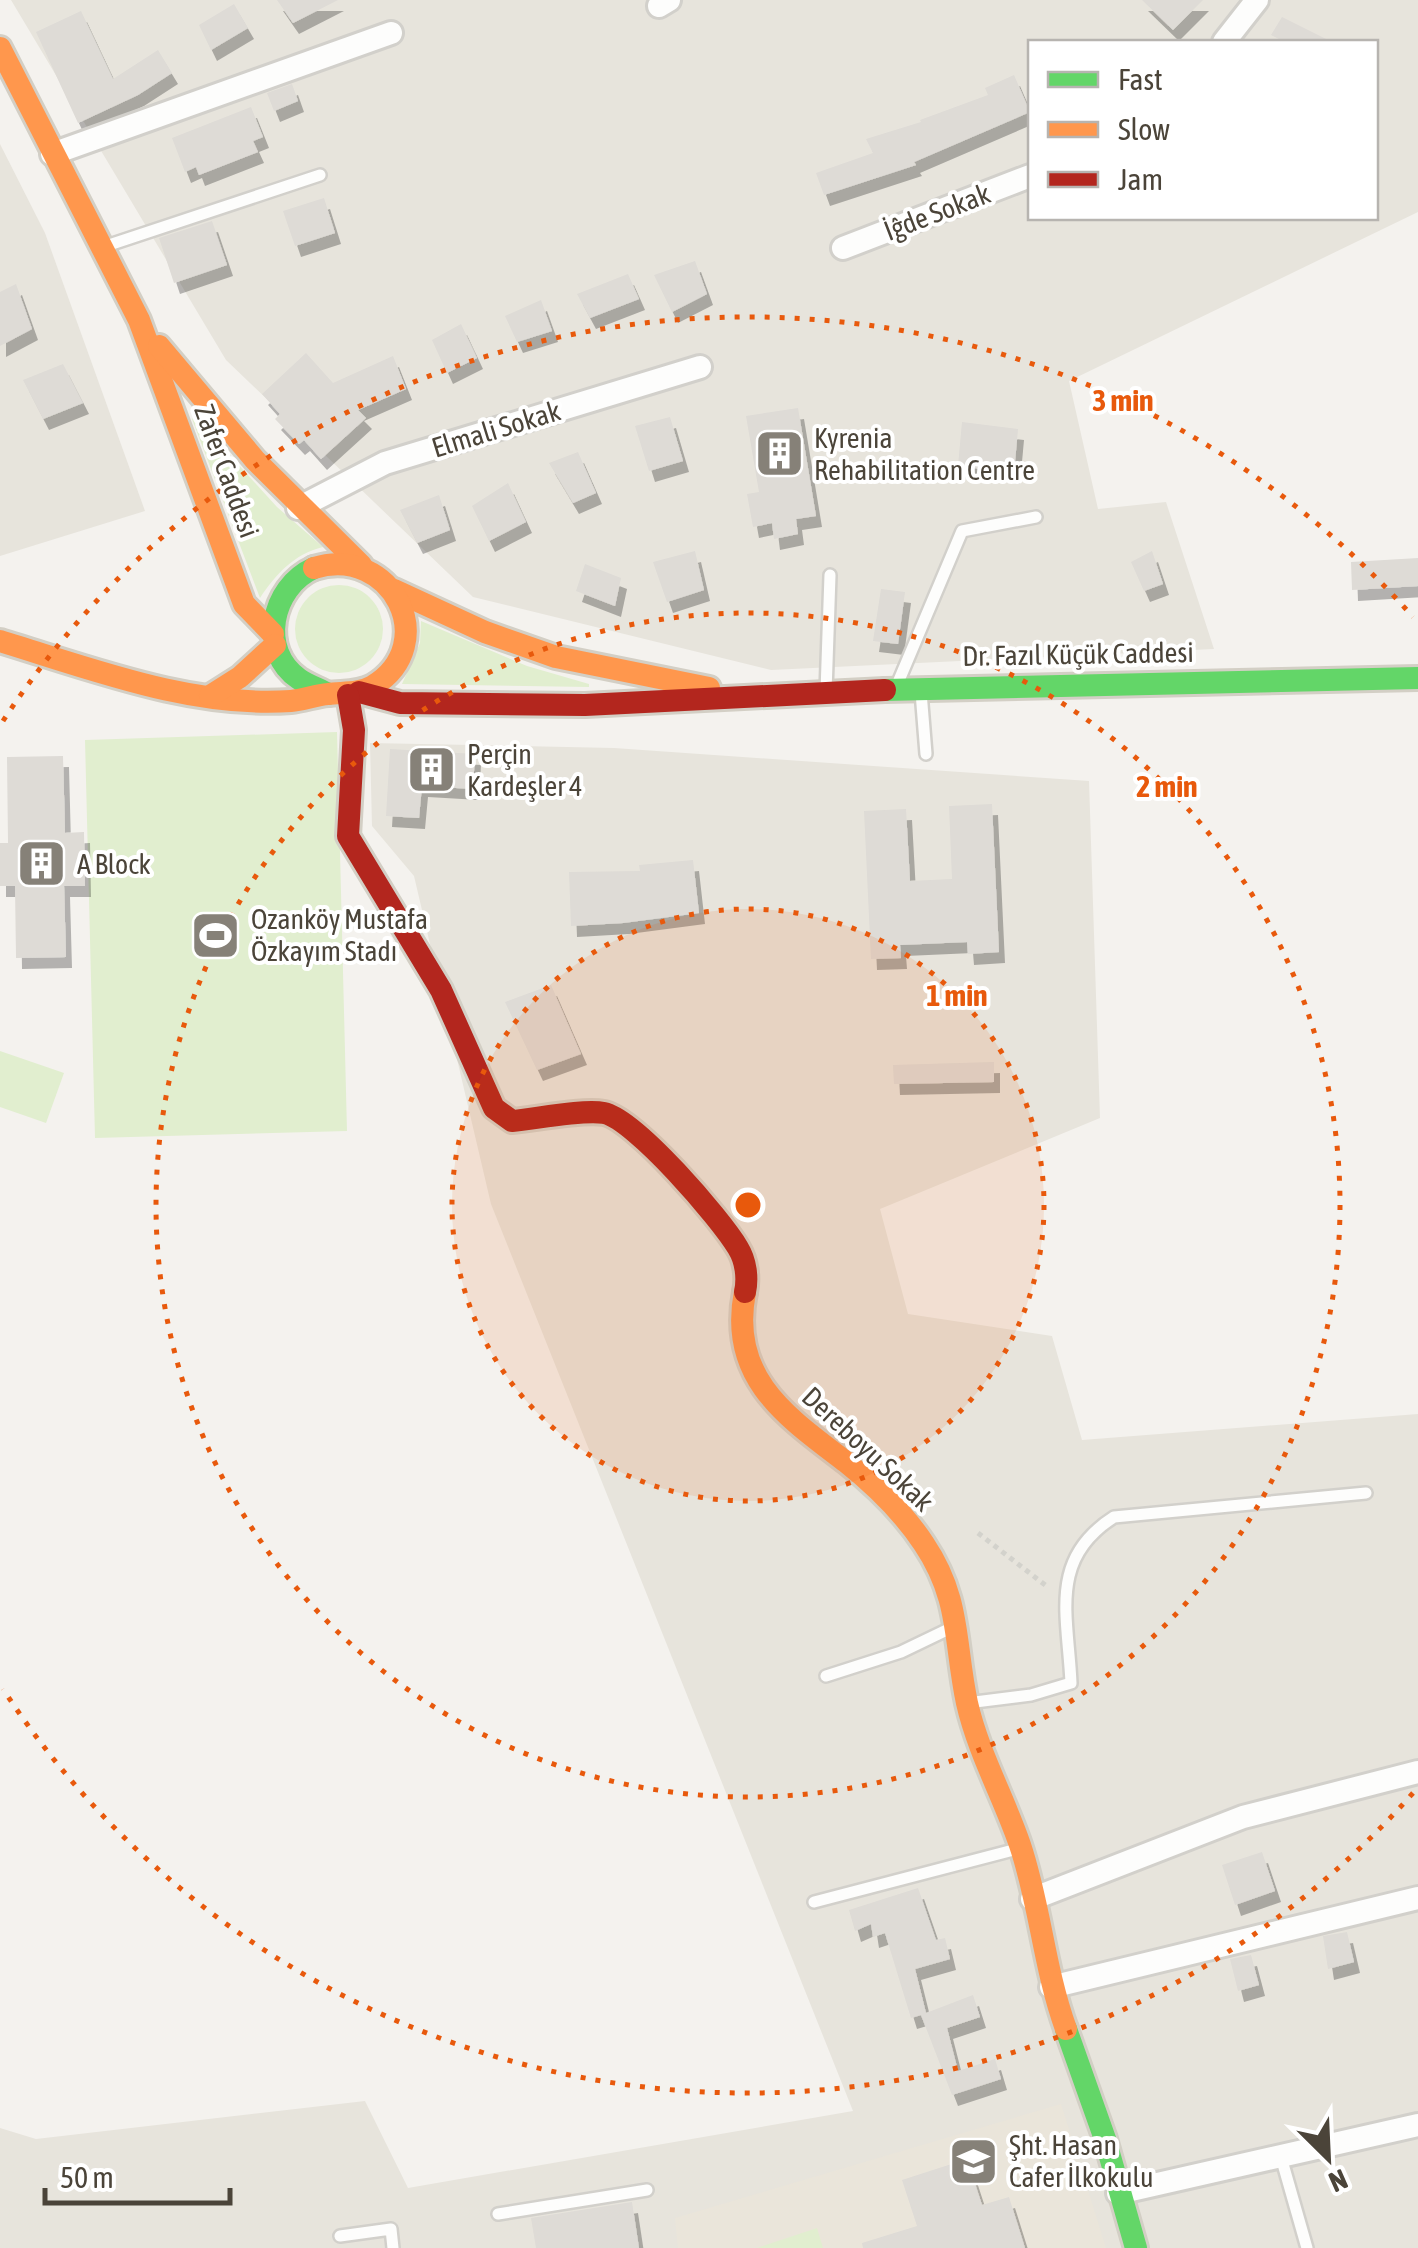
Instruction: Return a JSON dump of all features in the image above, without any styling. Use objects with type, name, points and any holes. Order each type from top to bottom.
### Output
[{"type":"street","points":[[1226,40],[1257,0]]},
{"type":"street","points":[[52,154],[391,33]]},
{"type":"street","name":"Zafer Caddesi","points":[[0,50],[139,320],[244,604],[274,639]]},
{"type":"street","name":"İĝde Sokak","points":[[843,248],[1028,177]]},
{"type":"street","name":"Zafer Caddesi","points":[[139,320],[217,421],[298,508],[361,566]]},
{"type":"street","name":"Elmali Sokak","points":[[298,508],[384,463],[700,368]]},
{"type":"street","points":[[328,564],[361,566],[379,575],[394,590],[403,608],[406,629],[402,650],[392,668],[377,683],[345,694],[310,688],[294,678],[282,662],[274,639],[274,612],[284,592],[298,576],[328,564]]},
{"type":"street","name":"Dr. Fazıl Küçük Caddesi","points":[[394,590],[464,625],[530,649],[581,664],[739,695]]},
{"type":"street","points":[[210,696],[240,677],[274,639]]},
{"type":"street","name":"Dr. Fazıl Küçük Caddesi","points":[[4,649],[210,696],[293,701],[345,694],[400,703],[585,705],[896,688],[1418,678]]},
{"type":"street","name":"Dereboyu Sokak","points":[[345,694],[354,730],[348,836],[441,990],[494,1108],[512,1121],[602,1112],[621,1120],[686,1182],[740,1250],[748,1278],[741,1313],[746,1350],[768,1398],[803,1432],[848,1464],[905,1515],[943,1572],[957,1625],[967,1703],[1022,1848],[1051,1987],[1105,2139],[1136,2248]]},
{"type":"street","points":[[1032,1899],[1243,1817],[1418,1772]]},
{"type":"street","points":[[1051,1987],[1418,1898]]},
{"type":"street","points":[[1118,2193],[1418,2125]]},
{"type":"lane","points":[[100,248],[320,175]]},
{"type":"lane","points":[[896,688],[962,531],[1036,516]]},
{"type":"lane","points":[[826,692],[830,576]]},
{"type":"lane","points":[[920,688],[926,754]]},
{"type":"lane","points":[[967,1703],[1031,1695],[1071,1684],[1066,1578],[1078,1548],[1090,1532],[1114,1516],[1366,1493]]},
{"type":"lane","points":[[826,1676],[900,1652],[957,1625]]},
{"type":"lane","points":[[814,1902],[1022,1848]]},
{"type":"lane","points":[[1281,2156],[1307,2248]]},
{"type":"lane","points":[[498,2214],[647,2190]]},
{"type":"lane","points":[[340,2236],[391,2229],[394,2248]]},
{"type":"path","points":[[978,1533],[1067,1602]]},
{"type":"shaded area","points":[[11,0],[1418,0],[1418,212],[1069,381],[1098,509],[1166,502],[1214,649],[771,670],[473,597],[226,360]]},
{"type":"shaded area","points":[[0,144],[45,233],[145,511],[0,556]]},
{"type":"shaded area","points":[[370,743],[614,748],[1089,781],[1100,1118],[880,1209],[908,1314],[1052,1336],[1082,1440],[1418,1414],[1418,2248],[0,2248],[0,2128],[36,2139],[365,2101],[408,2188],[853,2111],[491,1204],[414,876],[372,826]]},
{"type":"shaded area","name":"Şht. Hasan Cafer İlkokulu","points":[[1061,2104],[1106,2248],[678,2248],[675,2218]]},
{"type":"green space","points":[[195,417],[277,507],[323,547],[287,566],[260,598],[192,419]]},
{"type":"green space","points":[[339,585],[356,588],[370,598],[380,612],[380,646],[370,660],[356,670],[339,673],[322,670],[308,660],[298,646],[295,629],[298,612],[308,598],[322,588]]},
{"type":"green space","points":[[421,621],[527,666],[589,687],[402,684],[420,643]]},
{"type":"green space","name":"Ozanköy Mustafa Özkayım Stadı","points":[[337,732],[347,1131],[95,1138],[85,740]]},
{"type":"green space","points":[[0,1051],[64,1073],[46,1123],[0,1107]]},
{"type":"green space","points":[[817,2228],[823,2248],[757,2248]]},
{"type":"building","points":[[277,0],[338,0],[293,23]]},
{"type":"building","points":[[1142,0],[1203,0],[1173,30]]},
{"type":"building","points":[[234,4],[248,28],[211,50],[199,25]]},
{"type":"building","points":[[81,11],[113,79],[158,50],[172,73],[138,95],[78,123],[36,32]]},
{"type":"building","points":[[1282,17],[1328,40],[1281,40],[1271,35]]},
{"type":"building","points":[[1014,75],[1028,113],[914,162],[916,165],[824,195],[816,173],[873,153],[866,139],[988,95],[985,88]]},
{"type":"building","points":[[292,84],[298,101],[274,111],[267,93]]},
{"type":"building","points":[[251,107],[263,137],[253,141],[258,152],[199,175],[196,167],[185,172],[172,138]]},
{"type":"building","points":[[324,198],[335,233],[295,246],[283,211]]},
{"type":"building","points":[[212,221],[227,265],[174,283],[159,238]]},
{"type":"building","points":[[695,261],[707,294],[672,312],[654,275]]},
{"type":"building","points":[[628,274],[639,299],[590,318],[577,294]]},
{"type":"building","points":[[16,284],[32,329],[0,346],[0,292]]},
{"type":"building","points":[[541,300],[552,331],[517,342],[505,316]]},
{"type":"building","points":[[461,324],[477,358],[447,373],[432,340]]},
{"type":"building","points":[[306,353],[333,383],[393,356],[406,389],[358,410],[366,418],[321,459],[304,440],[299,444],[275,419],[280,414],[262,394]]},
{"type":"building","points":[[63,364],[83,403],[43,419],[23,380]]},
{"type":"building","name":"Kyrenia Rehabilitation Centre","points":[[798,408],[816,516],[796,519],[798,534],[774,539],[772,523],[753,527],[747,494],[759,492],[746,416]]},
{"type":"building","points":[[670,417],[683,461],[649,471],[635,426]]},
{"type":"building","points":[[962,422],[1018,429],[1014,473],[958,466]]},
{"type":"building","points":[[578,452],[596,493],[573,503],[549,463]]},
{"type":"building","points":[[508,483],[526,522],[489,541],[472,506]]},
{"type":"building","points":[[439,495],[450,530],[417,543],[400,510]]},
{"type":"building","points":[[695,551],[704,590],[667,602],[653,562]]},
{"type":"building","points":[[1152,551],[1163,584],[1144,591],[1131,562]]},
{"type":"building","points":[[1418,558],[1418,586],[1352,590],[1351,562]]},
{"type":"building","points":[[585,564],[621,578],[615,606],[576,591]]},
{"type":"building","points":[[881,589],[905,592],[898,644],[873,641]]},
{"type":"building","name":"Perçin Kardeşler 4","points":[[390,749],[475,754],[473,789],[422,786],[419,818],[386,816]]},
{"type":"building","name":"A Block","points":[[63,756],[65,833],[84,832],[85,886],[64,886],[66,957],[16,958],[15,886],[0,886],[0,843],[8,843],[7,757]]},
{"type":"building","points":[[992,804],[999,952],[968,954],[967,942],[900,945],[901,958],[871,959],[864,811],[906,809],[910,881],[952,879],[949,806]]},
{"type":"building","points":[[693,860],[699,913],[571,926],[569,872],[640,871],[639,865]]},
{"type":"building","points":[[551,985],[581,1054],[537,1070],[505,1002]]},
{"type":"building","points":[[994,1062],[994,1082],[894,1084],[893,1065]]},
{"type":"building","points":[[1262,1852],[1275,1891],[1235,1905],[1222,1865]]},
{"type":"building","points":[[918,1888],[936,1940],[945,1938],[950,1959],[915,1969],[926,2013],[973,1995],[980,2017],[947,2028],[958,2071],[995,2059],[1001,2079],[952,2095],[921,2015],[911,2018],[885,1933],[873,1937],[871,1924],[855,1931],[849,1910]]},
{"type":"building","points":[[1347,1932],[1354,1962],[1328,1969],[1323,1936]]},
{"type":"building","points":[[1251,1955],[1259,1985],[1238,1991],[1230,1959]]},
{"type":"building","name":"Şht. Hasan Cafer İlkokulu","points":[[967,2159],[982,2205],[1009,2197],[1025,2248],[863,2248],[862,2243],[917,2226],[902,2180]]},
{"type":"building","points":[[632,2202],[639,2248],[536,2248],[531,2218]]},
{"type":"traffic: fast","points":[[314,568],[288,589],[275,620],[274,637],[286,667],[299,679],[328,694]]},
{"type":"traffic: fast","points":[[885,690],[1418,678]]},
{"type":"traffic: fast","points":[[1066,2029],[1105,2139],[1136,2248]]},
{"type":"traffic: slow","points":[[0,48],[139,320],[244,604],[273,634]]},
{"type":"traffic: slow","points":[[159,346],[255,460],[361,565]]},
{"type":"traffic: slow","points":[[0,641],[143,684],[217,699],[291,701],[368,689],[393,668],[404,646],[405,624],[399,602],[385,584],[366,570],[342,564],[314,568]]},
{"type":"traffic: slow","points":[[394,590],[485,632],[556,657],[709,688]]},
{"type":"traffic: slow","points":[[210,696],[240,677],[275,645]]},
{"type":"traffic: slow","points":[[745,1292],[745,1349],[767,1392],[803,1429],[857,1471],[898,1510],[936,1564],[950,1602],[972,1721],[1020,1845],[1066,2029]]},
{"type":"traffic: jam","points":[[359,692],[400,703],[585,705],[885,690]]},
{"type":"traffic: jam","points":[[348,695],[354,730],[348,836],[441,990],[494,1108],[512,1121],[584,1112],[604,1113],[618,1119],[656,1151],[729,1234],[745,1264],[745,1292]]},
{"type":"place","name":"Kyrenia Rehabilitation Centre","points":[[779,454]]},
{"type":"place","name":"Perçin Kardeşler 4","points":[[432,770]]},
{"type":"place","name":"A Block","points":[[42,864]]},
{"type":"place","name":"Ozanköy Mustafa Özkayım Stadı","points":[[216,935]]},
{"type":"place","name":"Şht. Hasan Cafer İlkokulu","points":[[974,2161]]}]
